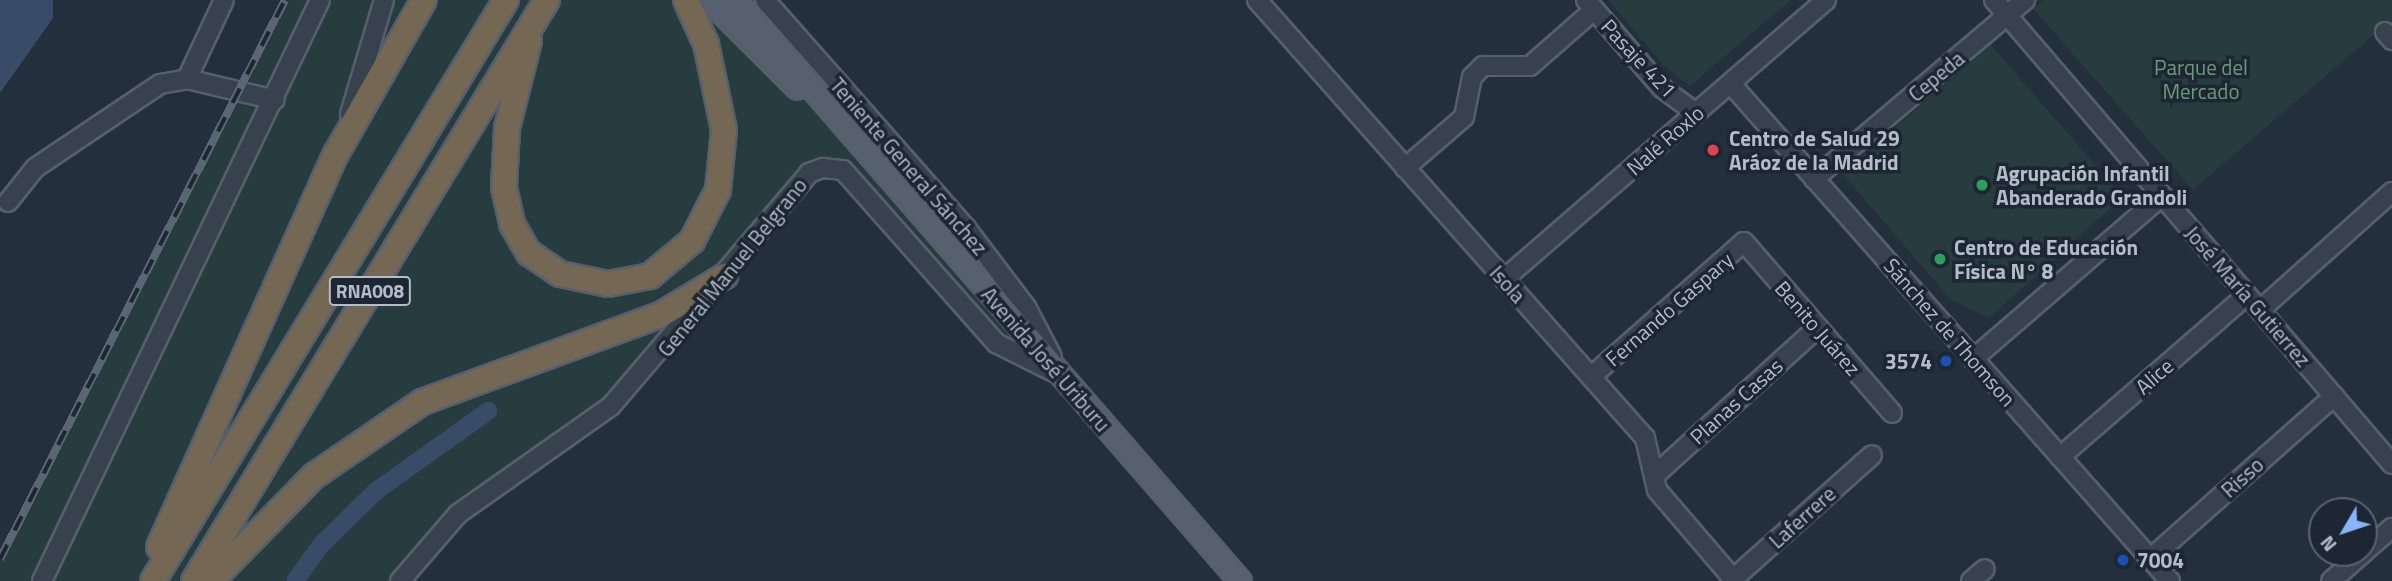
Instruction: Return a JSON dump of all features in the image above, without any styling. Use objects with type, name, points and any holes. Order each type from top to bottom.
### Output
[{"type":"highway","points":[[144,581],[336,154],[424,0]]},
{"type":"highway","name":"RNA008","points":[[153,581],[506,0]]},
{"type":"highway","name":"RNA008","points":[[194,581],[547,0]]},
{"type":"highway","points":[[531,26],[507,128],[504,188],[512,224],[529,253],[561,274],[608,284],[650,275],[692,241],[718,190],[724,130],[706,44],[686,0]]},
{"type":"highway","points":[[211,581],[314,476],[422,402],[660,315],[725,276]]},
{"type":"main road","name":"Avenida José Uriburu","points":[[709,0],[852,137]]},
{"type":"main road","name":"Avenida José Uriburu","points":[[735,0],[1240,581]]},
{"type":"street","points":[[187,79],[224,0]]},
{"type":"street","points":[[42,581],[275,100],[320,0]]},
{"type":"street","points":[[336,154],[384,0]]},
{"type":"street","name":"Teniente General Sánchez","points":[[765,0],[966,228],[1026,307],[1062,376]]},
{"type":"street","name":"Isola","points":[[1257,0],[1504,279],[1593,375],[1645,438],[1657,490],[1734,580]]},
{"type":"street","name":"Nalé Roxlo","points":[[1504,279],[1826,0]]},
{"type":"street","name":"José María Gutierrez","points":[[1994,0],[2392,464]]},
{"type":"street","name":"Cepeda","points":[[1814,179],[2025,0]]},
{"type":"street","points":[[1405,168],[1464,117],[1472,77],[1483,66],[1530,66],[1590,5]]},
{"type":"street","name":"Pasaje 421","points":[[1590,5],[1662,88],[1696,113]]},
{"type":"street","points":[[8,202],[35,168],[160,83],[187,79],[275,100]]},
{"type":"street","name":"Sánchez de Thomson","points":[[1731,84],[2169,581]]},
{"type":"street","name":"General Manuel Belgrano","points":[[408,578],[458,514],[611,406],[725,276],[809,173],[843,170],[996,343],[1062,376]]},
{"type":"street","points":[[2260,310],[2392,192]]},
{"type":"street","points":[[1973,359],[2162,196]]},
{"type":"street","name":"Benito Juárez","points":[[1744,242],[1892,413]]},
{"type":"street","name":"Fernando Gaspary","points":[[1593,375],[1744,242]]},
{"type":"street","name":"Alice","points":[[2060,457],[2248,295]]},
{"type":"street","name":"Planas Casas","points":[[1655,475],[1818,327]]},
{"type":"street","name":"Risso","points":[[2150,559],[2334,396]]},
{"type":"street","name":"Laferrere","points":[[1734,580],[1872,454]]},
{"type":"street","points":[[2378,540],[2392,528]]},
{"type":"street","points":[[2330,581],[2347,567]]},
{"type":"street","points":[[1971,581],[1985,569]]},
{"type":"green space","points":[[285,0],[765,0],[966,228],[1061,376],[996,343],[843,170],[823,168],[611,406],[458,514],[400,581],[0,581],[0,559]]},
{"type":"green space","points":[[1608,0],[1791,0],[1690,86],[1665,67]]},
{"type":"green space","name":"Parque del Mercado","points":[[2044,0],[2392,0],[2392,19],[2193,190],[2033,9]]},
{"type":"green space","name":"Agrupación Infantil Abanderado Grandoli","points":[[1991,45],[2123,197],[1989,318],[1950,299],[1842,173]]},
{"type":"water","points":[[0,0],[53,0],[53,18],[0,93]]},
{"type":"waterway","points":[[295,581],[321,545],[376,491],[488,411]]},
{"type":"railway","points":[[0,559],[285,0]]},
{"type":"place","name":"Centro de Salud 29 Aráoz de la Madrid","points":[[1713,150]]},
{"type":"place","name":"Agrupación Infantil Abanderado Grandoli","points":[[1982,185]]},
{"type":"place","name":"Centro de Educación Física N° 8","points":[[1940,259]]},
{"type":"place","name":"3574","points":[[1946,361]]},
{"type":"place","name":"7004","points":[[2123,560]]}]
